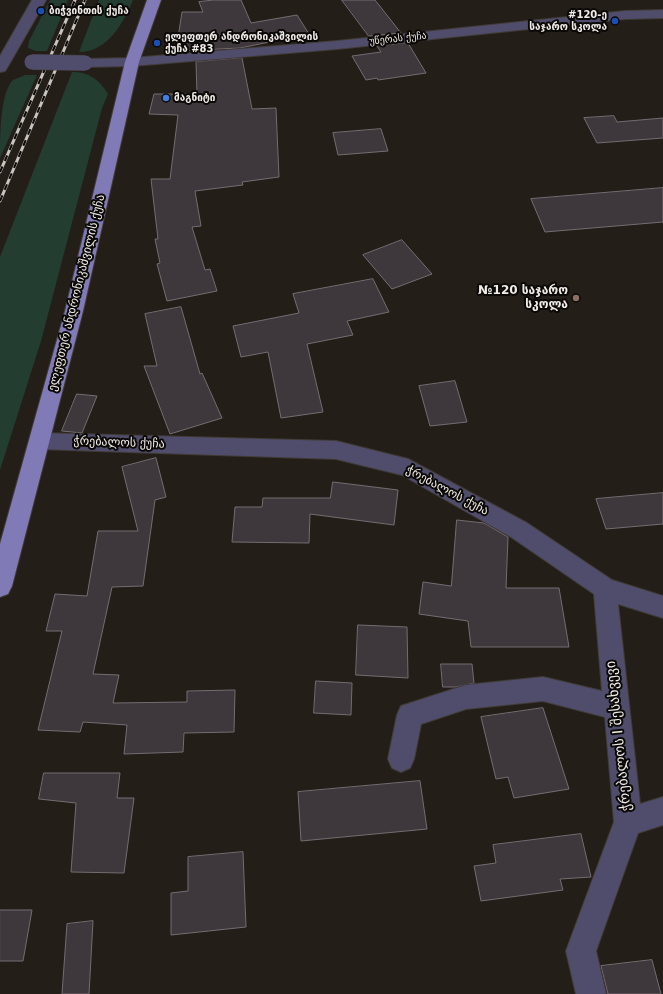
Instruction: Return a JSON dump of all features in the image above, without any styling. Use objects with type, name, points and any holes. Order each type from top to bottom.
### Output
[{"type":"main road","name":"ელეფთერ ანდრონიკაშვილის ქუჩა","points":[[0,586],[74,311],[132,62],[154,0]]},
{"type":"street","points":[[1,66],[39,0]]},
{"type":"street","name":"უწერას ქუჩა","points":[[1,66],[32,62],[132,62],[337,45],[625,15],[663,14]]},
{"type":"street","points":[[0,44],[15,42]]},
{"type":"street","name":"ჭრებალოს ქუჩა","points":[[39,441],[336,450],[408,468],[519,530],[605,589],[663,607]]},
{"type":"street","name":"ჭრებალოს I შესახვევი","points":[[590,994],[581,951],[628,822],[605,589]]},
{"type":"street","points":[[401,759],[410,715],[466,697],[543,689],[616,707]]},
{"type":"street","points":[[628,822],[663,812]]},
{"type":"green space","points":[[50,0],[68,0],[47,51],[36,51],[28,48],[29,41]]},
{"type":"green space","points":[[99,0],[133,0],[119,27],[106,42],[89,51],[79,52]]},
{"type":"green space","points":[[72,72],[84,73],[93,77],[101,84],[108,94],[102,108],[41,341],[0,470],[0,257]]},
{"type":"green space","points":[[25,75],[37,75],[0,158],[0,139],[5,95],[13,80]]},
{"type":"building","points":[[214,0],[241,0],[251,23],[297,15],[309,34],[240,48],[176,51],[182,12],[203,12],[199,2]]},
{"type":"building","points":[[342,0],[375,0],[401,33],[369,36]]},
{"type":"building","points":[[408,43],[426,73],[378,80],[377,78],[366,80],[352,56],[381,52],[377,46]]},
{"type":"building","points":[[242,58],[252,109],[276,108],[279,177],[242,182],[243,185],[195,191],[201,226],[192,227],[205,270],[210,269],[217,291],[167,301],[157,264],[160,263],[155,239],[158,239],[151,179],[170,179],[178,115],[149,114],[154,94],[197,94],[196,62]]},
{"type":"building","points":[[614,116],[617,122],[663,118],[663,138],[597,143],[584,118]]},
{"type":"building","points":[[381,129],[388,151],[338,155],[333,133]]},
{"type":"building","points":[[663,188],[663,222],[545,232],[531,199]]},
{"type":"building","points":[[402,240],[432,274],[392,289],[363,255]]},
{"type":"building","points":[[373,279],[389,312],[347,321],[353,335],[307,344],[323,412],[281,418],[268,352],[241,357],[233,326],[299,313],[293,294]]},
{"type":"building","points":[[181,307],[200,374],[202,373],[222,418],[170,434],[144,366],[157,366],[145,314]]},
{"type":"building","points":[[455,381],[467,422],[430,426],[419,386]]},
{"type":"building","points":[[77,394],[97,396],[82,433],[62,431]]},
{"type":"building","points":[[156,458],[166,497],[155,500],[143,586],[112,587],[93,674],[119,675],[113,703],[187,702],[187,691],[235,690],[234,732],[184,733],[183,752],[124,754],[127,725],[83,722],[80,732],[38,730],[62,631],[46,631],[55,594],[87,596],[98,531],[138,531],[122,467]]},
{"type":"building","points":[[333,482],[398,490],[394,525],[310,514],[309,543],[232,542],[235,507],[262,507],[263,498],[330,498]]},
{"type":"building","points":[[663,493],[663,524],[606,529],[596,499]]},
{"type":"building","points":[[457,520],[484,523],[508,537],[506,588],[559,588],[569,647],[471,647],[468,621],[419,614],[423,582],[451,586]]},
{"type":"building","points":[[358,625],[407,627],[408,678],[356,675]]},
{"type":"building","points":[[441,664],[472,664],[474,683],[456,687],[443,687]]},
{"type":"building","points":[[316,681],[352,683],[351,715],[314,713]]},
{"type":"building","points":[[543,708],[569,789],[514,798],[508,777],[496,779],[481,717]]},
{"type":"building","points":[[44,773],[120,773],[117,798],[134,798],[124,873],[71,872],[76,803],[39,799]]},
{"type":"building","points":[[420,781],[427,829],[301,841],[298,792]]},
{"type":"building","points":[[581,834],[591,877],[560,879],[563,890],[481,901],[474,866],[496,863],[493,845]]},
{"type":"building","points":[[243,852],[246,927],[171,935],[171,893],[188,891],[188,857]]},
{"type":"building","points":[[0,910],[32,910],[23,961],[0,961]]},
{"type":"building","points":[[93,921],[89,994],[62,994],[67,924]]},
{"type":"building","points":[[652,960],[661,994],[608,994],[601,966]]},
{"type":"railway","points":[[0,172],[75,0]]},
{"type":"railway","points":[[0,201],[85,0]]},
{"type":"place","name":"ბიჭვინთის ქუჩა","points":[[41,11]]},
{"type":"place","name":"#120-ე საჯარო სკოლა","points":[[615,21]]},
{"type":"place","name":"ელეფთერ ანდრონიკაშვილის ქუჩა #83","points":[[157,43]]},
{"type":"place","name":"მაგნიტი","points":[[166,98]]},
{"type":"place","name":"№120 საჯარო სკოლა","points":[[576,298]]}]
